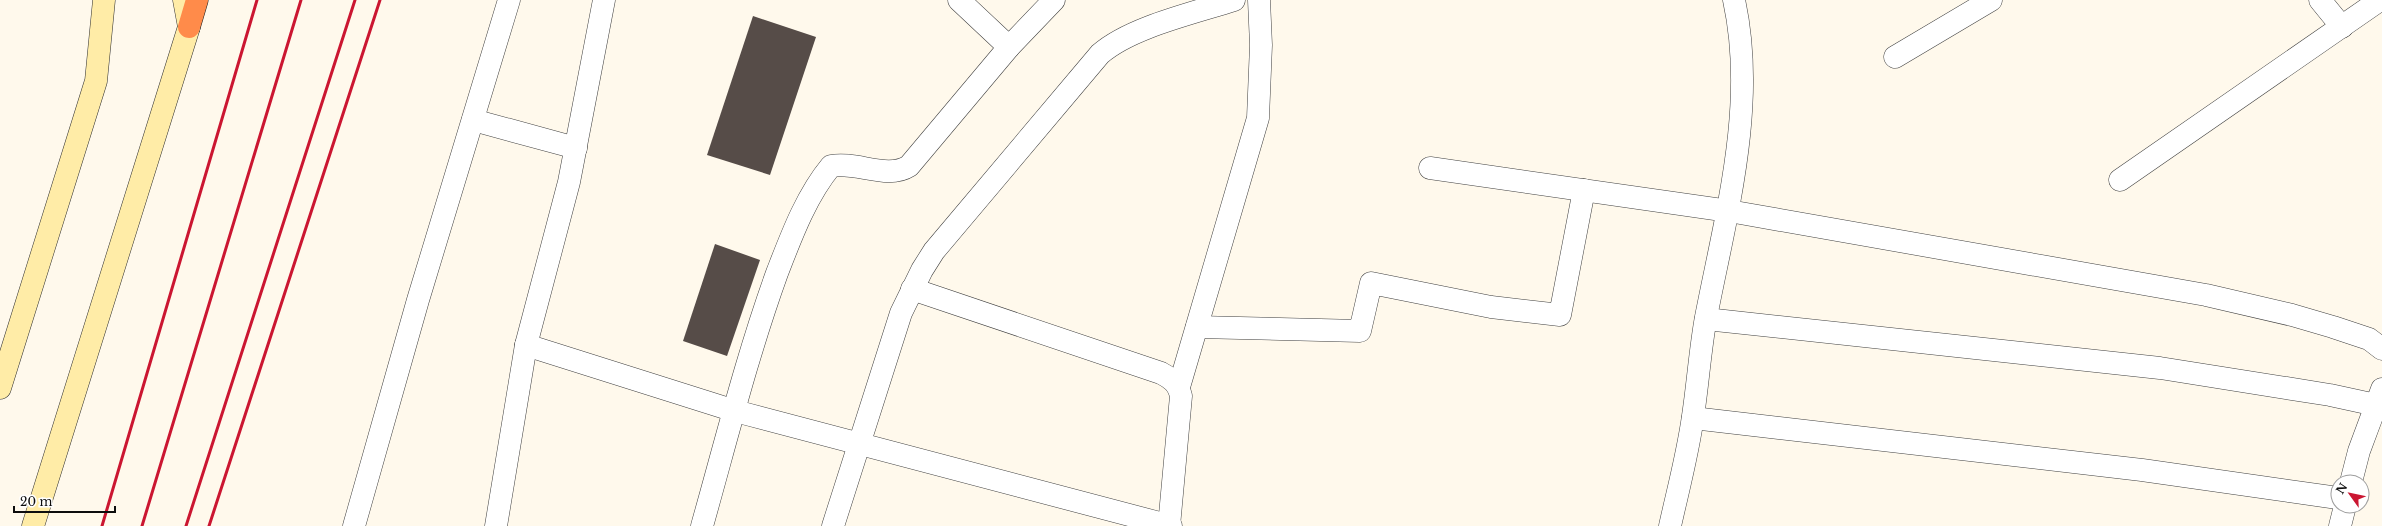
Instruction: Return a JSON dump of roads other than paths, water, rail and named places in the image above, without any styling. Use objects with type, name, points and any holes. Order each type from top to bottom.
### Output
[{"type":"highway","points":[[189,27],[197,0]]},
{"type":"street","points":[[0,388],[96,81],[104,0]]},
{"type":"street","points":[[33,526],[189,27],[184,0]]},
{"type":"street","points":[[354,526],[416,308],[509,0]]},
{"type":"street","points":[[496,526],[526,345],[569,182],[604,0]]},
{"type":"street","points":[[960,0],[1009,47]]},
{"type":"street","points":[[702,526],[750,354],[788,244],[822,177],[831,166],[844,163],[894,172],[909,166],[1009,47],[1054,0]]},
{"type":"street","points":[[833,526],[901,313],[912,289],[934,251],[1106,49],[1136,33],[1234,0]]},
{"type":"street","points":[[1179,387],[1258,118],[1261,45],[1259,0]]},
{"type":"street","points":[[1674,526],[1693,418],[1706,319],[1729,211],[1740,115],[1742,57],[1734,0]]},
{"type":"street","points":[[1895,56],[1991,0]]},
{"type":"street","points":[[2320,0],[2342,27]]},
{"type":"street","points":[[2120,180],[2380,0]]},
{"type":"street","points":[[472,120],[576,148]]},
{"type":"street","points":[[1430,168],[1729,211],[2206,295],[2292,315],[2333,327],[2370,339],[2382,349]]},
{"type":"street","points":[[1197,327],[1360,331],[1371,283],[1491,307],[1560,315],[1584,190]]},
{"type":"street","points":[[526,345],[735,411],[1170,526],[1181,396],[1179,387],[1173,380],[1161,373],[912,289]]},
{"type":"street","points":[[1706,319],[2160,368],[2330,395],[2379,397],[2359,451],[2353,474]]},
{"type":"street","points":[[1693,418],[2134,470],[2330,497]]},
{"type":"street","points":[[2340,526],[2343,514]]},
{"type":"railway","points":[[102,526],[257,0]]},
{"type":"railway","points":[[142,526],[301,0]]},
{"type":"railway","points":[[186,526],[355,0]]},
{"type":"railway","points":[[209,526],[380,0]]}]
